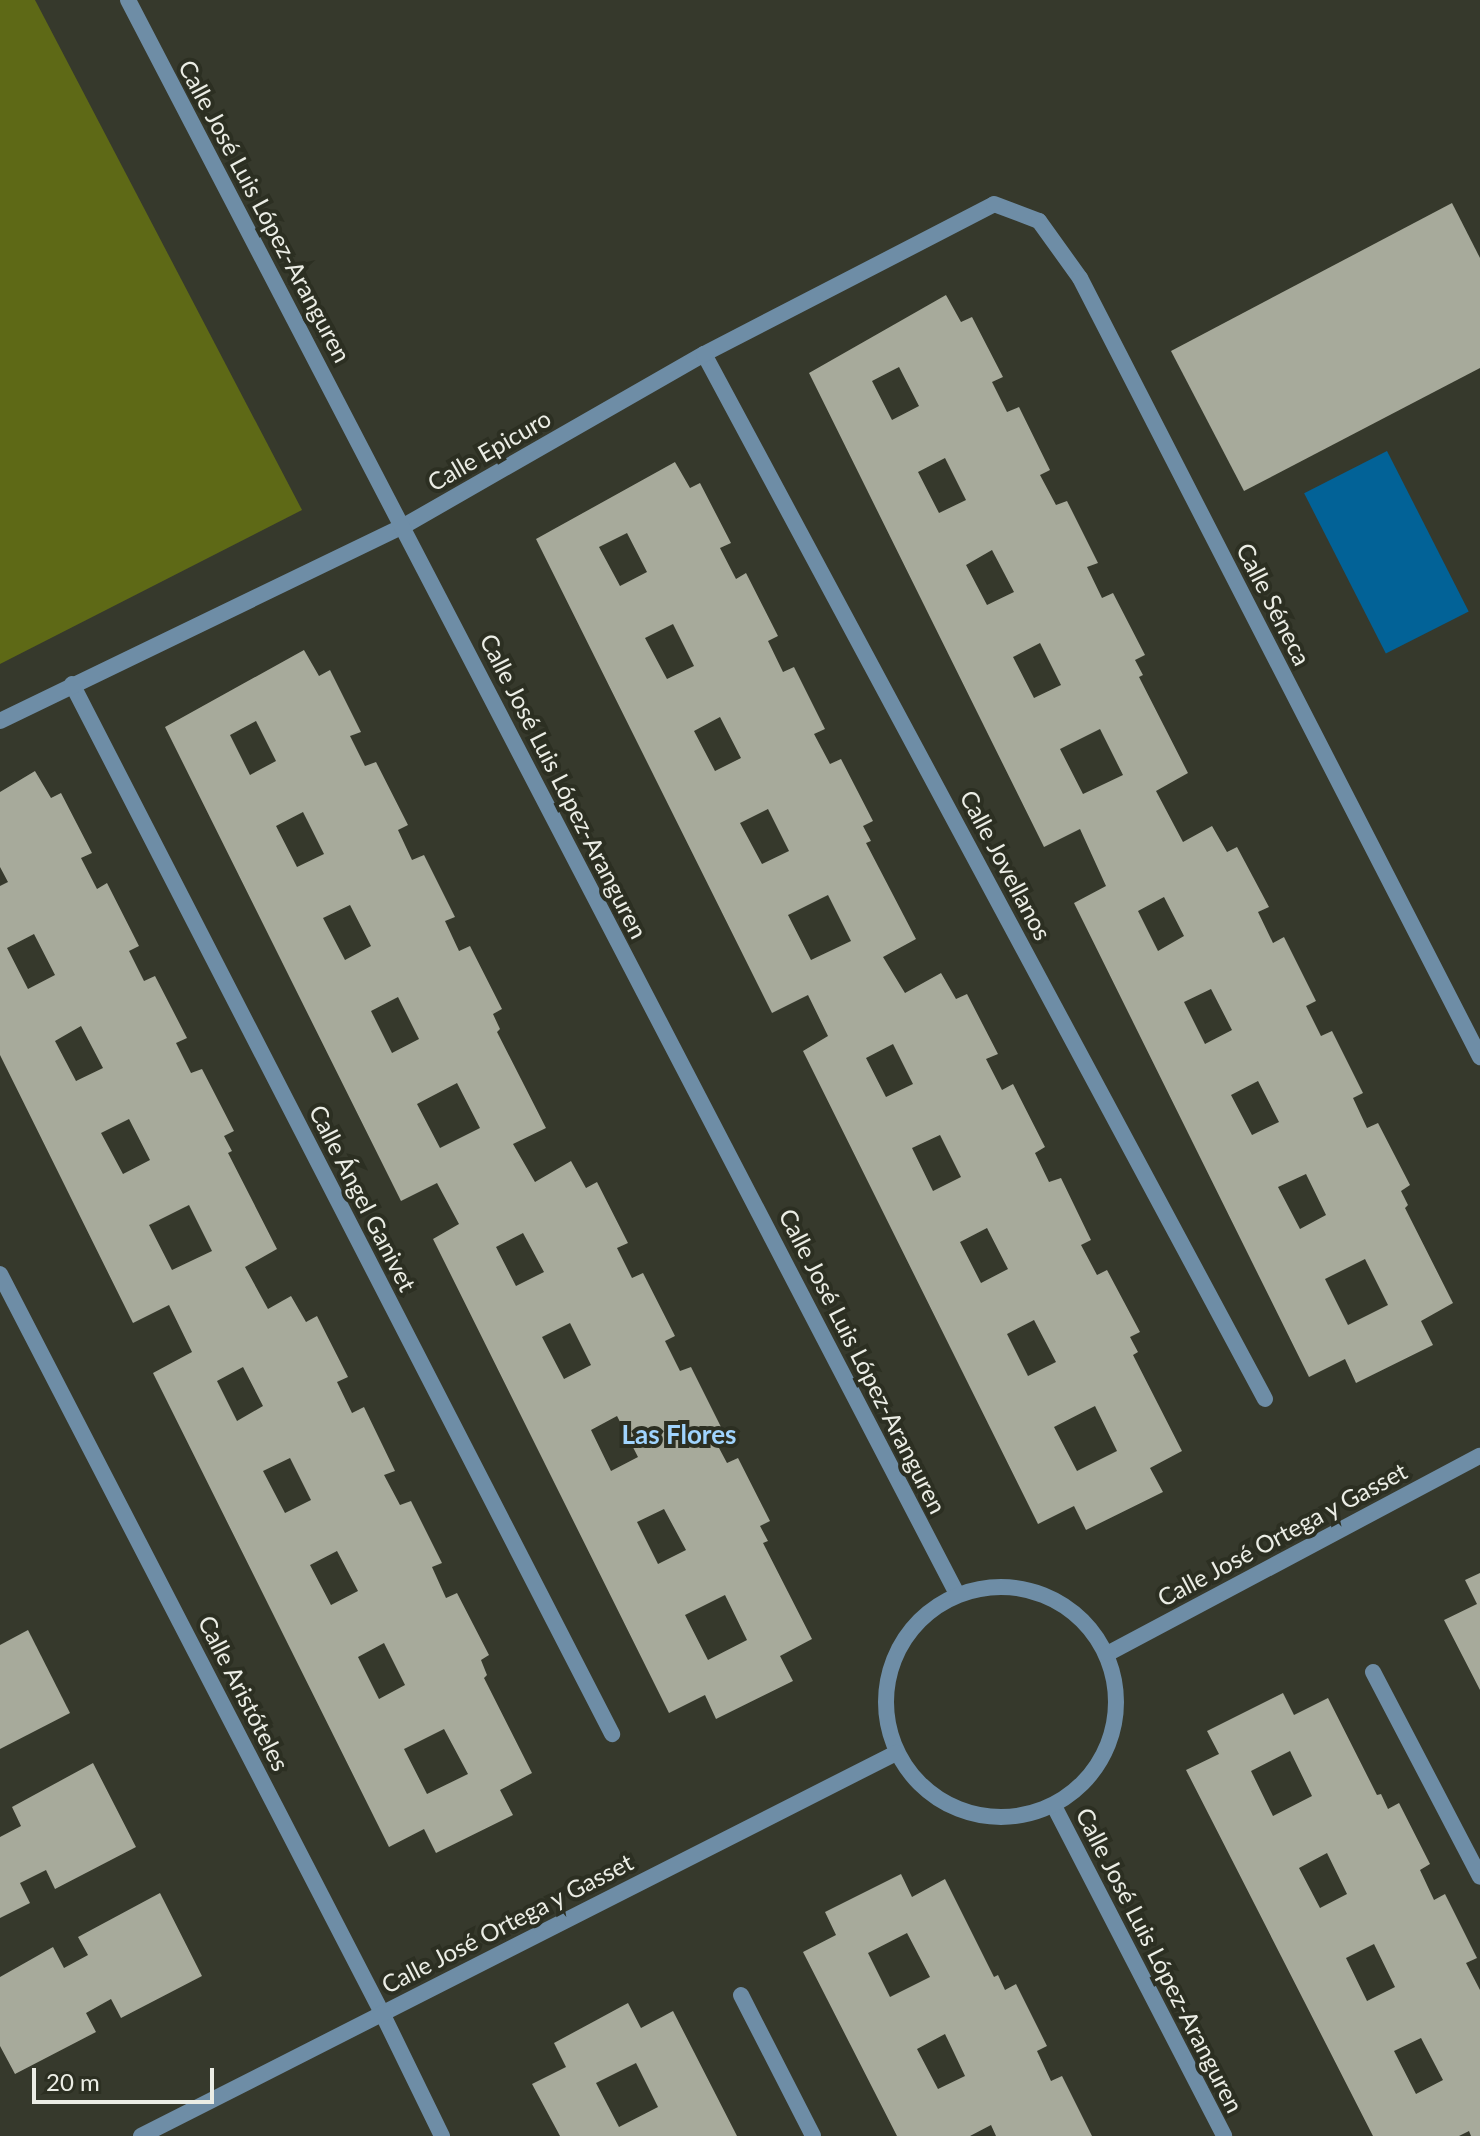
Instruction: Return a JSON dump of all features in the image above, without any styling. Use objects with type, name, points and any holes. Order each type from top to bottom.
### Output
[{"type":"street","name":"Calle José Luis López-Aranguren","points":[[128,0],[957,1594]]},
{"type":"street","name":"Calle Epicuro","points":[[0,721],[402,527],[704,354],[994,204]]},
{"type":"street","name":"Calle Séneca","points":[[994,204],[1039,221],[1080,278],[1480,1057]]},
{"type":"street","name":"Calle Jovellanos","points":[[704,354],[1265,1399]]},
{"type":"street","name":"Calle Ángel Ganivet","points":[[72,684],[612,1734]]},
{"type":"street","name":"Calle Aristóteles","points":[[0,1274],[382,2013],[442,2136]]},
{"type":"street","name":"Calle José Ortega y Gasset","points":[[1107,1654],[1480,1456]]},
{"type":"street","points":[[984,1586],[1018,1587],[1072,1610],[1097,1636],[1107,1654],[1115,1683],[1113,1734],[1090,1775],[1054,1806],[1021,1817],[981,1817],[942,1803],[914,1780],[896,1753],[884,1707],[890,1663],[910,1629],[933,1607],[957,1594],[984,1586]]},
{"type":"street","points":[[1373,1672],[1480,1877]]},
{"type":"street","name":"Calle José Ortega y Gasset","points":[[141,2136],[896,1753]]},
{"type":"street","name":"Calle José Luis López-Aranguren","points":[[1054,1806],[1224,2136]]},
{"type":"street","points":[[741,1995],[813,2136]]},
{"type":"green space","points":[[0,0],[35,0],[302,510],[0,664]]},
{"type":"water","points":[[1387,451],[1469,611],[1386,654],[1304,493]]},
{"type":"building","points":[[1452,203],[1480,258],[1480,368],[1244,491],[1171,351]]},
{"type":"building","points":[[946,295],[961,322],[972,317],[1003,377],[992,382],[1007,412],[1019,407],[1050,470],[1040,475],[1056,505],[1067,501],[1098,563],[1087,567],[1102,598],[1113,593],[1145,655],[1135,660],[1143,675],[1139,677],[1188,773],[1156,791],[1183,842],[1212,826],[1227,852],[1237,847],[1269,907],[1258,912],[1273,943],[1284,937],[1316,1001],[1306,1006],[1321,1036],[1332,1031],[1363,1093],[1353,1098],[1367,1128],[1378,1123],[1410,1185],[1401,1191],[1408,1205],[1405,1208],[1453,1303],[1421,1321],[1433,1345],[1356,1383],[1345,1359],[1309,1377],[1074,903],[1106,886],[1080,829],[1044,847],[809,373]],"holes":[[[899,367],[919,406],[892,420],[872,381]],[[945,458],[966,500],[939,513],[918,472]],[[992,550],[1014,592],[987,605],[966,565]],[[1040,643],[1061,685],[1034,698],[1013,657]],[[1100,729],[1123,775],[1083,794],[1060,749]],[[1164,897],[1184,936],[1158,951],[1138,911]],[[1211,989],[1232,1030],[1205,1044],[1184,1002]],[[1258,1081],[1279,1122],[1252,1135],[1231,1095]],[[1306,1174],[1326,1215],[1300,1229],[1278,1187]],[[1365,1259],[1388,1305],[1348,1325],[1325,1279]]]},
{"type":"building","points":[[675,462],[690,488],[700,483],[731,543],[720,548],[736,579],[746,573],[778,636],[768,641],[783,672],[794,667],[825,729],[814,734],[830,764],[841,759],[873,821],[863,826],[871,841],[866,843],[916,939],[883,957],[905,993],[941,973],[956,999],[967,994],[998,1054],[986,1059],[1002,1090],[1013,1084],[1045,1147],[1035,1153],[1049,1182],[1061,1178],[1091,1240],[1081,1245],[1097,1275],[1107,1270],[1140,1332],[1130,1337],[1138,1352],[1133,1355],[1182,1451],[1150,1468],[1163,1492],[1086,1530],[1074,1506],[1038,1524],[803,1051],[828,1036],[808,995],[772,1013],[536,539]],"holes":[[[627,533],[647,572],[620,586],[599,547]],[[673,624],[694,666],[667,679],[645,638]],[[720,717],[741,758],[715,771],[694,731]],[[768,809],[789,851],[762,864],[740,823]],[[828,895],[851,941],[811,960],[788,915]],[[893,1044],[913,1084],[886,1097],[866,1058]],[[940,1135],[961,1177],[933,1191],[912,1148]],[[987,1228],[1008,1269],[981,1283],[960,1242]],[[1034,1320],[1056,1362],[1028,1376],[1007,1334]],[[1095,1406],[1117,1451],[1077,1471],[1054,1427]]]},
{"type":"building","points":[[304,650],[319,676],[330,670],[361,732],[350,736],[365,766],[376,762],[408,825],[398,830],[412,860],[424,855],[455,917],[445,921],[459,951],[470,946],[502,1009],[493,1014],[500,1029],[497,1032],[546,1128],[513,1144],[535,1182],[571,1161],[586,1188],[597,1182],[628,1243],[617,1248],[632,1278],[643,1273],[675,1336],[665,1341],[680,1371],[691,1367],[722,1429],[711,1433],[727,1463],[738,1458],[770,1521],[760,1526],[768,1541],[763,1543],[812,1639],[780,1656],[793,1681],[716,1719],[705,1695],[669,1713],[433,1239],[459,1224],[437,1183],[401,1201],[165,727]],"holes":[[[256,721],[276,761],[250,775],[230,735]],[[303,812],[324,854],[297,867],[276,826]],[[350,905],[371,946],[345,960],[323,918]],[[398,997],[419,1039],[392,1053],[371,1011]],[[457,1083],[480,1128],[440,1148],[417,1104]],[[523,1233],[544,1272],[516,1286],[496,1247]],[[570,1323],[591,1365],[564,1379],[542,1337]],[[617,1416],[638,1457],[611,1471],[591,1430]],[[664,1509],[686,1550],[658,1564],[637,1522]],[[725,1595],[747,1640],[708,1660],[685,1615]]]},
{"type":"building","points":[[35,771],[51,798],[61,793],[92,853],[81,858],[97,889],[107,883],[139,946],[129,951],[144,981],[155,976],[187,1038],[176,1043],[191,1073],[202,1069],[234,1131],[224,1136],[232,1151],[228,1153],[277,1249],[245,1267],[268,1309],[291,1296],[306,1322],[317,1316],[348,1377],[337,1382],[352,1413],[364,1407],[395,1471],[384,1475],[400,1505],[411,1501],[442,1563],[432,1567],[446,1598],[457,1593],[489,1655],[481,1660],[487,1675],[484,1678],[532,1773],[500,1790],[513,1815],[436,1853],[424,1829],[389,1847],[153,1373],[192,1352],[169,1305],[133,1323],[0,1055],[0,886],[8,882],[0,867],[0,792]],"holes":[[[34,934],[55,975],[28,989],[7,948]],[[81,1026],[103,1068],[76,1081],[55,1041]],[[129,1119],[150,1160],[123,1174],[101,1133]],[[189,1205],[212,1251],[172,1270],[149,1225]],[[243,1367],[263,1406],[237,1421],[217,1381]],[[290,1458],[311,1500],[285,1513],[263,1471]],[[337,1551],[358,1591],[331,1605],[310,1565]],[[384,1643],[405,1685],[379,1699],[358,1657]],[[444,1729],[468,1774],[427,1794],[404,1749]]]},
{"type":"building","points":[[1480,1573],[1480,1690],[1444,1620],[1477,1604],[1465,1580]]},
{"type":"building","points":[[28,1630],[70,1713],[0,1749],[0,1645]]},
{"type":"building","points":[[1283,1693],[1294,1715],[1328,1698],[1377,1795],[1381,1794],[1388,1809],[1399,1803],[1430,1864],[1420,1870],[1434,1900],[1445,1894],[1477,1958],[1466,1963],[1480,1990],[1480,2136],[1471,2136],[1469,2131],[1459,2136],[1373,2136],[1186,1770],[1219,1754],[1207,1731]],"holes":[[[1290,1751],[1312,1796],[1273,1816],[1251,1771]],[[1327,1853],[1347,1894],[1320,1908],[1299,1868]],[[1374,1944],[1395,1987],[1367,2001],[1346,1958]],[[1421,2038],[1443,2080],[1416,2094],[1394,2051]]]},
{"type":"building","points":[[93,1763],[136,1847],[55,1889],[46,1870],[20,1883],[30,1903],[0,1918],[0,1837],[21,1826],[12,1807]]},
{"type":"building","points":[[901,1874],[912,1897],[945,1879],[994,1977],[998,1975],[1005,1990],[1016,1984],[1047,2046],[1037,2051],[1051,2081],[1062,2076],[1092,2136],[996,2136],[991,2125],[970,2136],[897,2136],[803,1952],[836,1935],[825,1912]],"holes":[[[907,1933],[930,1977],[890,1997],[868,1953]],[[945,2034],[965,2076],[938,2089],[917,2049]]]},
{"type":"building","points":[[160,1893],[202,1976],[121,2018],[111,1999],[86,2013],[96,2032],[15,2074],[0,2046],[0,1977],[53,1947],[64,1968],[88,1955],[78,1937]]},
{"type":"building","points":[[628,2003],[641,2028],[673,2011],[737,2136],[560,2136],[532,2084],[566,2067],[554,2043]],"holes":[[[636,2063],[658,2107],[619,2127],[596,2083]]]},
{"type":"district","name":"Las Flores","points":[[679,1435]]}]
